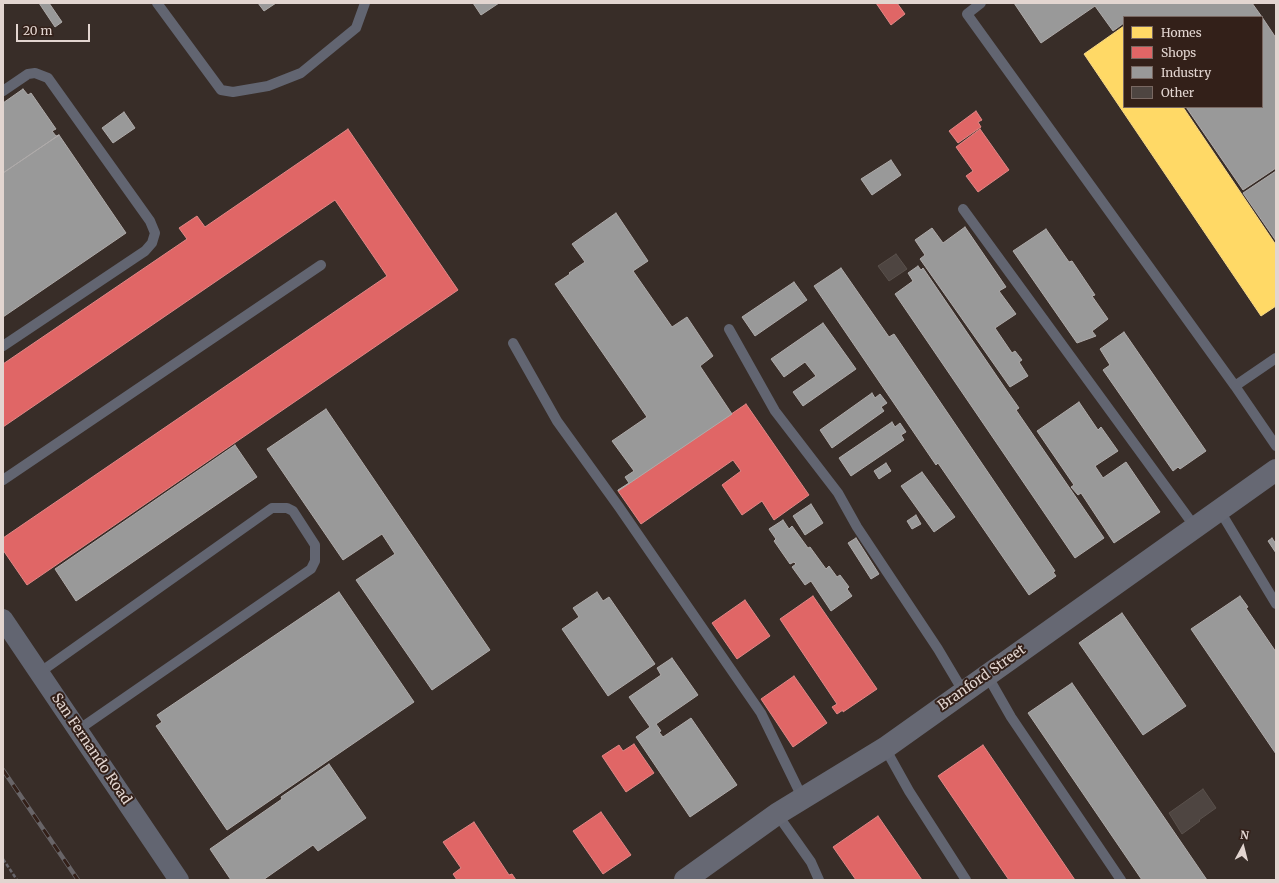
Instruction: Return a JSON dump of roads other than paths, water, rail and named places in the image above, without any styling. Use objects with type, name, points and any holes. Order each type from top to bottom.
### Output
[{"type":"main road","name":"Branford Street","points":[[685,880],[777,814],[885,748],[962,691],[987,675],[1276,470]]},
{"type":"street","name":"San Fernando Road","points":[[3,619],[179,880]]},
{"type":"lane","points":[[158,3],[221,90],[233,92],[268,86],[301,73],[356,28],[365,3]]},
{"type":"lane","points":[[981,3],[967,14],[1235,386],[1276,446]]},
{"type":"lane","points":[[3,91],[28,74],[35,73],[48,78],[150,222],[155,233],[152,243],[145,252],[3,346]]},
{"type":"lane","points":[[963,209],[1195,527]]},
{"type":"lane","points":[[3,480],[321,265]]},
{"type":"lane","points":[[729,329],[775,411],[838,493],[858,527],[938,649],[962,691]]},
{"type":"lane","points":[[513,343],[557,420],[761,713],[803,798]]},
{"type":"lane","points":[[1235,386],[1276,358]]},
{"type":"lane","points":[[39,673],[272,508],[287,508],[294,511],[315,544],[315,561],[311,569],[78,730]]},
{"type":"lane","points":[[1220,511],[1276,604]]},
{"type":"lane","points":[[987,675],[1011,717],[1121,880]]},
{"type":"lane","points":[[885,748],[909,790],[966,880]]},
{"type":"lane","points":[[777,814],[811,862],[819,880]]},
{"type":"railway","points":[[3,770],[78,880]]}]
